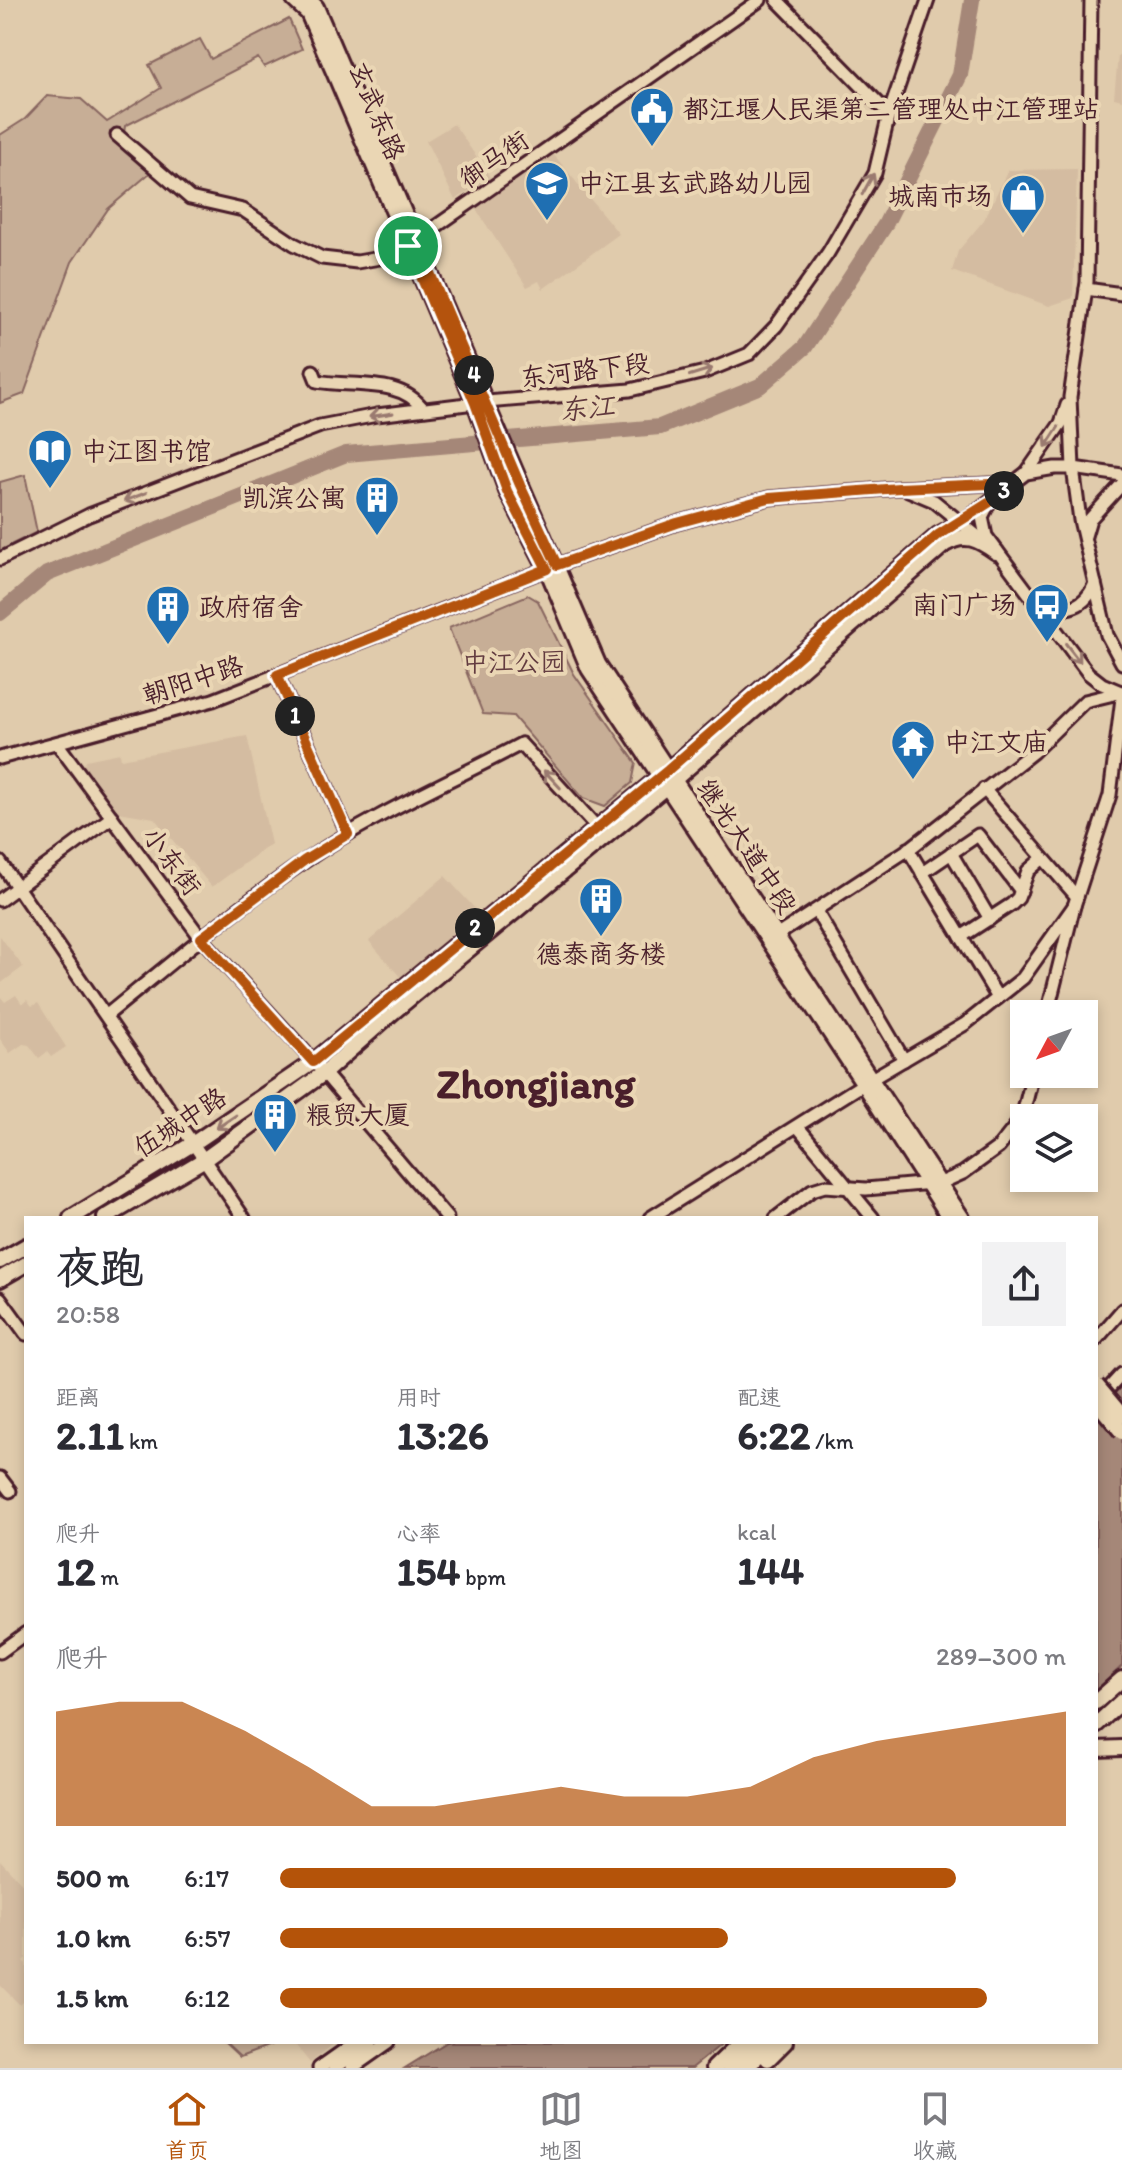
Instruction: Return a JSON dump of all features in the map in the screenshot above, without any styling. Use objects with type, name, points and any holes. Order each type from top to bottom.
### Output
[{"type":"main road","name":"玄武东路","points":[[294,0],[315,5],[480,402]]},
{"type":"main road","name":"继光大道中段","points":[[480,402],[514,488],[598,664],[667,778],[868,1081],[932,1182],[949,1216]]},
{"type":"main road","points":[[667,778],[938,535],[962,522]]},
{"type":"main road","points":[[601,832],[945,544],[963,537],[975,538],[996,552]]},
{"type":"main road","name":"伍城中路","points":[[74,1216],[194,1143],[313,1062],[601,832]]},
{"type":"main road","name":"伍城中路","points":[[108,1216],[205,1159],[324,1073],[601,832]]},
{"type":"main road","name":"继光大道中段","points":[[932,1182],[960,1216]]},
{"type":"main road","points":[[0,1261],[24,1247]]},
{"type":"main road","points":[[0,1279],[24,1265]]},
{"type":"main road","points":[[1098,1387],[1122,1416]]},
{"type":"main road","points":[[1098,1404],[1122,1432]]},
{"type":"main road","points":[[1098,1700],[1122,1679]]},
{"type":"main road","points":[[1098,1723],[1122,1701]]},
{"type":"main road","points":[[1098,1749],[1122,1748]]},
{"type":"main road","points":[[714,2068],[739,2044]]},
{"type":"main road","points":[[729,2068],[754,2044]]},
{"type":"main road","points":[[746,2068],[770,2044]]},
{"type":"main road","points":[[759,2068],[783,2044]]},
{"type":"street","name":"御马街","points":[[117,135],[190,198],[243,210],[294,244],[322,258],[357,262],[380,258],[412,243],[760,0]]},
{"type":"street","points":[[777,0],[889,114]]},
{"type":"street","name":"东河路下段","points":[[0,559],[89,515],[320,426],[480,402],[630,390],[705,372],[749,354],[776,326],[828,253],[875,173],[889,114],[928,0]]},
{"type":"street","points":[[962,522],[1026,473],[1061,423],[1070,397],[1086,289],[1091,0]]},
{"type":"street","points":[[1086,289],[1122,294]]},
{"type":"street","points":[[313,371],[317,381],[330,384],[395,388],[415,398],[423,409]]},
{"type":"street","points":[[1070,397],[1073,468],[1084,537],[1107,635],[1122,663]]},
{"type":"street","points":[[1026,473],[1073,468],[1122,475]]},
{"type":"street","name":"朝阳中路","points":[[0,758],[213,700],[552,567],[677,523],[769,498],[1013,483]]},
{"type":"street","points":[[1084,537],[1090,519],[1122,484]]},
{"type":"street","points":[[899,488],[934,501],[996,552]]},
{"type":"street","points":[[990,502],[984,511],[983,526],[996,552],[1088,673],[1122,694]]},
{"type":"street","points":[[1033,602],[1055,609],[1074,607],[1088,598],[1096,583]]},
{"type":"street","points":[[277,675],[348,834]]},
{"type":"street","points":[[773,938],[908,849],[1033,752],[1085,701],[1122,694]]},
{"type":"street","points":[[1050,1000],[1075,901],[1110,795],[1122,694]]},
{"type":"street","name":"小东街","points":[[57,743],[201,938],[324,1073],[445,1216]]},
{"type":"street","points":[[107,1015],[201,938],[305,860],[348,834],[521,744],[601,832]]},
{"type":"street","points":[[984,789],[1075,901]]},
{"type":"street","points":[[0,900],[112,817]]},
{"type":"street","points":[[922,873],[978,835],[1021,891]]},
{"type":"street","points":[[908,849],[998,998]]},
{"type":"street","points":[[951,853],[990,919]]},
{"type":"street","points":[[961,937],[1012,904],[1021,891],[1028,871],[1043,858]]},
{"type":"street","points":[[0,862],[243,1216]]},
{"type":"street","points":[[653,1216],[965,1024],[1023,978],[1075,901]]},
{"type":"street","points":[[816,911],[904,1060]]},
{"type":"street","points":[[779,1216],[812,1190],[825,1186],[866,1189],[932,1182],[963,1173],[999,1147],[1022,1118],[1030,1088]]},
{"type":"street","points":[[798,1127],[871,1216]]},
{"type":"street","points":[[0,1298],[24,1331]]},
{"type":"street","points":[[1098,1338],[1122,1310]]},
{"type":"street","points":[[1098,1400],[1122,1374]]},
{"type":"street","points":[[0,1478],[10,1491]]},
{"type":"street","points":[[0,1652],[24,1634]]},
{"type":"street","points":[[319,2068],[353,2044]]},
{"type":"street","points":[[335,2068],[369,2044]]},
{"type":"street","points":[[352,2068],[386,2044]]},
{"type":"shaded area","points":[[1118,56],[1122,56],[1122,100],[1114,98]]},
{"type":"shaded area","points":[[454,124],[490,177],[455,200],[426,141]]},
{"type":"shaded area","name":"中江县玄武路幼儿园","points":[[554,155],[619,234],[543,289],[539,281],[527,287],[476,209]]},
{"type":"shaded area","name":"城南市场","points":[[1077,169],[1073,298],[1049,306],[952,271],[958,251],[984,220],[1008,170]]},
{"type":"shaded area","points":[[247,736],[271,844],[212,887],[154,818],[118,812],[83,767],[86,760],[120,753],[121,759]]},
{"type":"shaded area","points":[[445,876],[479,913],[402,979],[369,941]]},
{"type":"shaded area","points":[[0,936],[23,967],[0,984]]},
{"type":"shaded area","points":[[16,995],[22,1004],[27,1000],[32,1006],[38,1003],[66,1047],[51,1057],[47,1052],[39,1058],[29,1045],[23,1044],[10,1053],[0,1039],[0,996],[5,1002]]},
{"type":"shaded area","points":[[1122,1386],[1122,1666],[1098,1688],[1098,1409]]},
{"type":"shaded area","points":[[0,1860],[24,1886],[24,2001],[20,2005],[0,1985]]},
{"type":"shaded area","points":[[295,2044],[334,2044],[310,2063]]},
{"type":"shaded area","points":[[444,2044],[722,2044],[692,2068],[405,2068]]},
{"type":"green space","points":[[289,19],[302,49],[264,67],[258,58],[125,126],[124,133],[158,166],[108,209],[72,262],[24,394],[0,403],[0,135],[25,119],[47,96],[81,99],[107,122],[161,88],[149,65],[200,39],[211,59]]},
{"type":"green space","points":[[25,475],[37,532],[12,544],[0,554],[0,482]]},
{"type":"green space","name":"中江公园","points":[[528,595],[538,601],[574,674],[636,763],[632,783],[605,806],[583,798],[513,716],[483,714],[449,628]]},
{"type":"green space","points":[[226,2044],[275,2044],[240,2057]]},
{"type":"waterway","name":"东江","points":[[0,613],[47,574],[346,454],[660,427],[760,386],[805,347],[885,225],[960,75],[972,0]]},
{"type":"place","name":"都江堰人民渠第二管理处中江管理站","points":[[652,148]]},
{"type":"place","name":"中江县玄武路幼儿园","points":[[547,222]]},
{"type":"place","name":"城南市场","points":[[1023,235]]},
{"type":"place","name":"中江图书馆","points":[[50,490]]},
{"type":"place","name":"凯滨公寓","points":[[377,537]]},
{"type":"place","name":"南门广场","points":[[1047,644]]},
{"type":"place","name":"政府宿舍","points":[[168,646]]},
{"type":"place","name":"中江文庙","points":[[913,781]]},
{"type":"place","name":"德泰商务楼","points":[[601,938]]},
{"type":"place","name":"粮贸大厦","points":[[275,1154]]},
{"type":"district","name":"Zhongjiang","points":[[536,1083]]},
{"type":"route","points":[[416,240],[557,565],[677,523],[769,498],[1013,483],[962,522],[938,535],[668,770],[313,1062],[201,938],[305,860],[348,834],[277,675],[547,569],[507,491],[475,403],[408,246],[416,240]]}]
